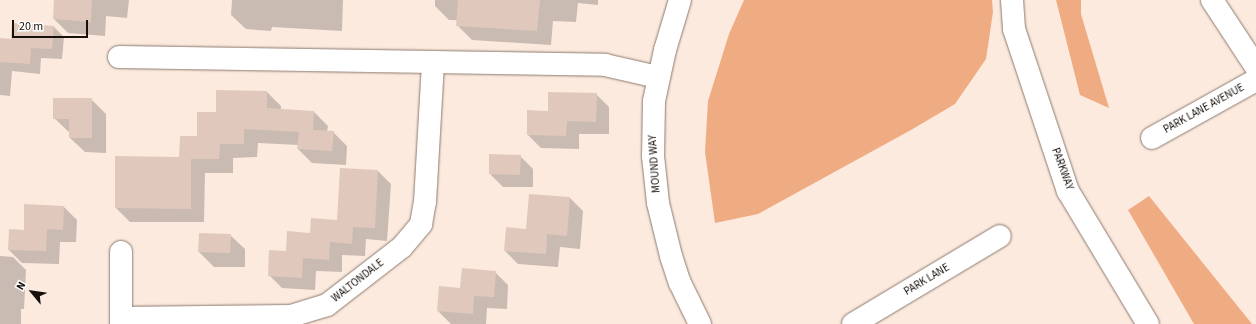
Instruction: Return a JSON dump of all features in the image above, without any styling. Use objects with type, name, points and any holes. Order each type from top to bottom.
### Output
[{"type":"street","name":"MOUND WAY","points":[[680,0],[675,13],[658,77],[654,101],[652,125],[654,176],[658,204],[671,256],[680,283],[700,324]]},
{"type":"street","name":"PARKWAY","points":[[1012,0],[1014,29],[1068,191],[1148,324]]},
{"type":"street","points":[[1212,0],[1256,67]]},
{"type":"street","points":[[120,57],[605,65],[658,77]]},
{"type":"street","name":"WALTONDALE","points":[[121,252],[121,321],[291,316],[327,305],[402,246],[421,224],[425,202],[433,62]]},
{"type":"street","name":"PARK LANE AVENUE","points":[[1152,138],[1256,80]]},
{"type":"street","name":"PARK LANE","points":[[853,324],[1000,236]]},
{"type":"shaded area","points":[[744,0],[992,0],[993,12],[986,59],[955,104],[911,130],[758,214],[715,223],[705,152],[708,101],[729,34]]},
{"type":"shaded area","points":[[1056,0],[1081,0],[1081,14],[1109,108],[1080,95]]},
{"type":"shaded area","points":[[1149,196],[1252,324],[1194,324],[1128,210]]},
{"type":"building","points":[[54,0],[92,0],[91,22],[53,19]]},
{"type":"building","points":[[458,0],[540,0],[537,31],[456,26]]},
{"type":"building","points":[[12,23],[54,26],[52,49],[31,48],[30,64],[0,62],[0,38],[11,39]]},
{"type":"building","points":[[216,90],[267,91],[267,108],[314,111],[313,130],[334,131],[332,151],[297,149],[299,132],[244,129],[244,144],[220,144],[219,159],[191,159],[191,209],[115,208],[115,156],[179,157],[180,136],[197,136],[197,112],[216,112]]},
{"type":"building","points":[[548,92],[597,93],[596,122],[567,121],[566,136],[527,135],[527,110],[548,111]]},
{"type":"building","points":[[53,98],[92,98],[92,138],[69,138],[69,119],[53,119]]},
{"type":"building","points":[[489,154],[521,155],[520,175],[489,174]]},
{"type":"building","points":[[340,168],[378,170],[375,228],[353,227],[352,244],[330,242],[329,260],[303,258],[302,278],[268,276],[269,250],[286,251],[287,231],[310,233],[311,218],[337,220]]},
{"type":"building","points":[[529,194],[570,197],[567,236],[547,234],[546,254],[504,251],[506,227],[526,229]]},
{"type":"building","points":[[24,204],[64,206],[63,230],[47,229],[46,251],[8,250],[9,229],[24,230]]},
{"type":"building","points":[[199,233],[231,234],[230,253],[198,252]]},
{"type":"building","points":[[462,268],[496,271],[494,297],[474,296],[473,314],[437,311],[439,286],[460,288]]}]
